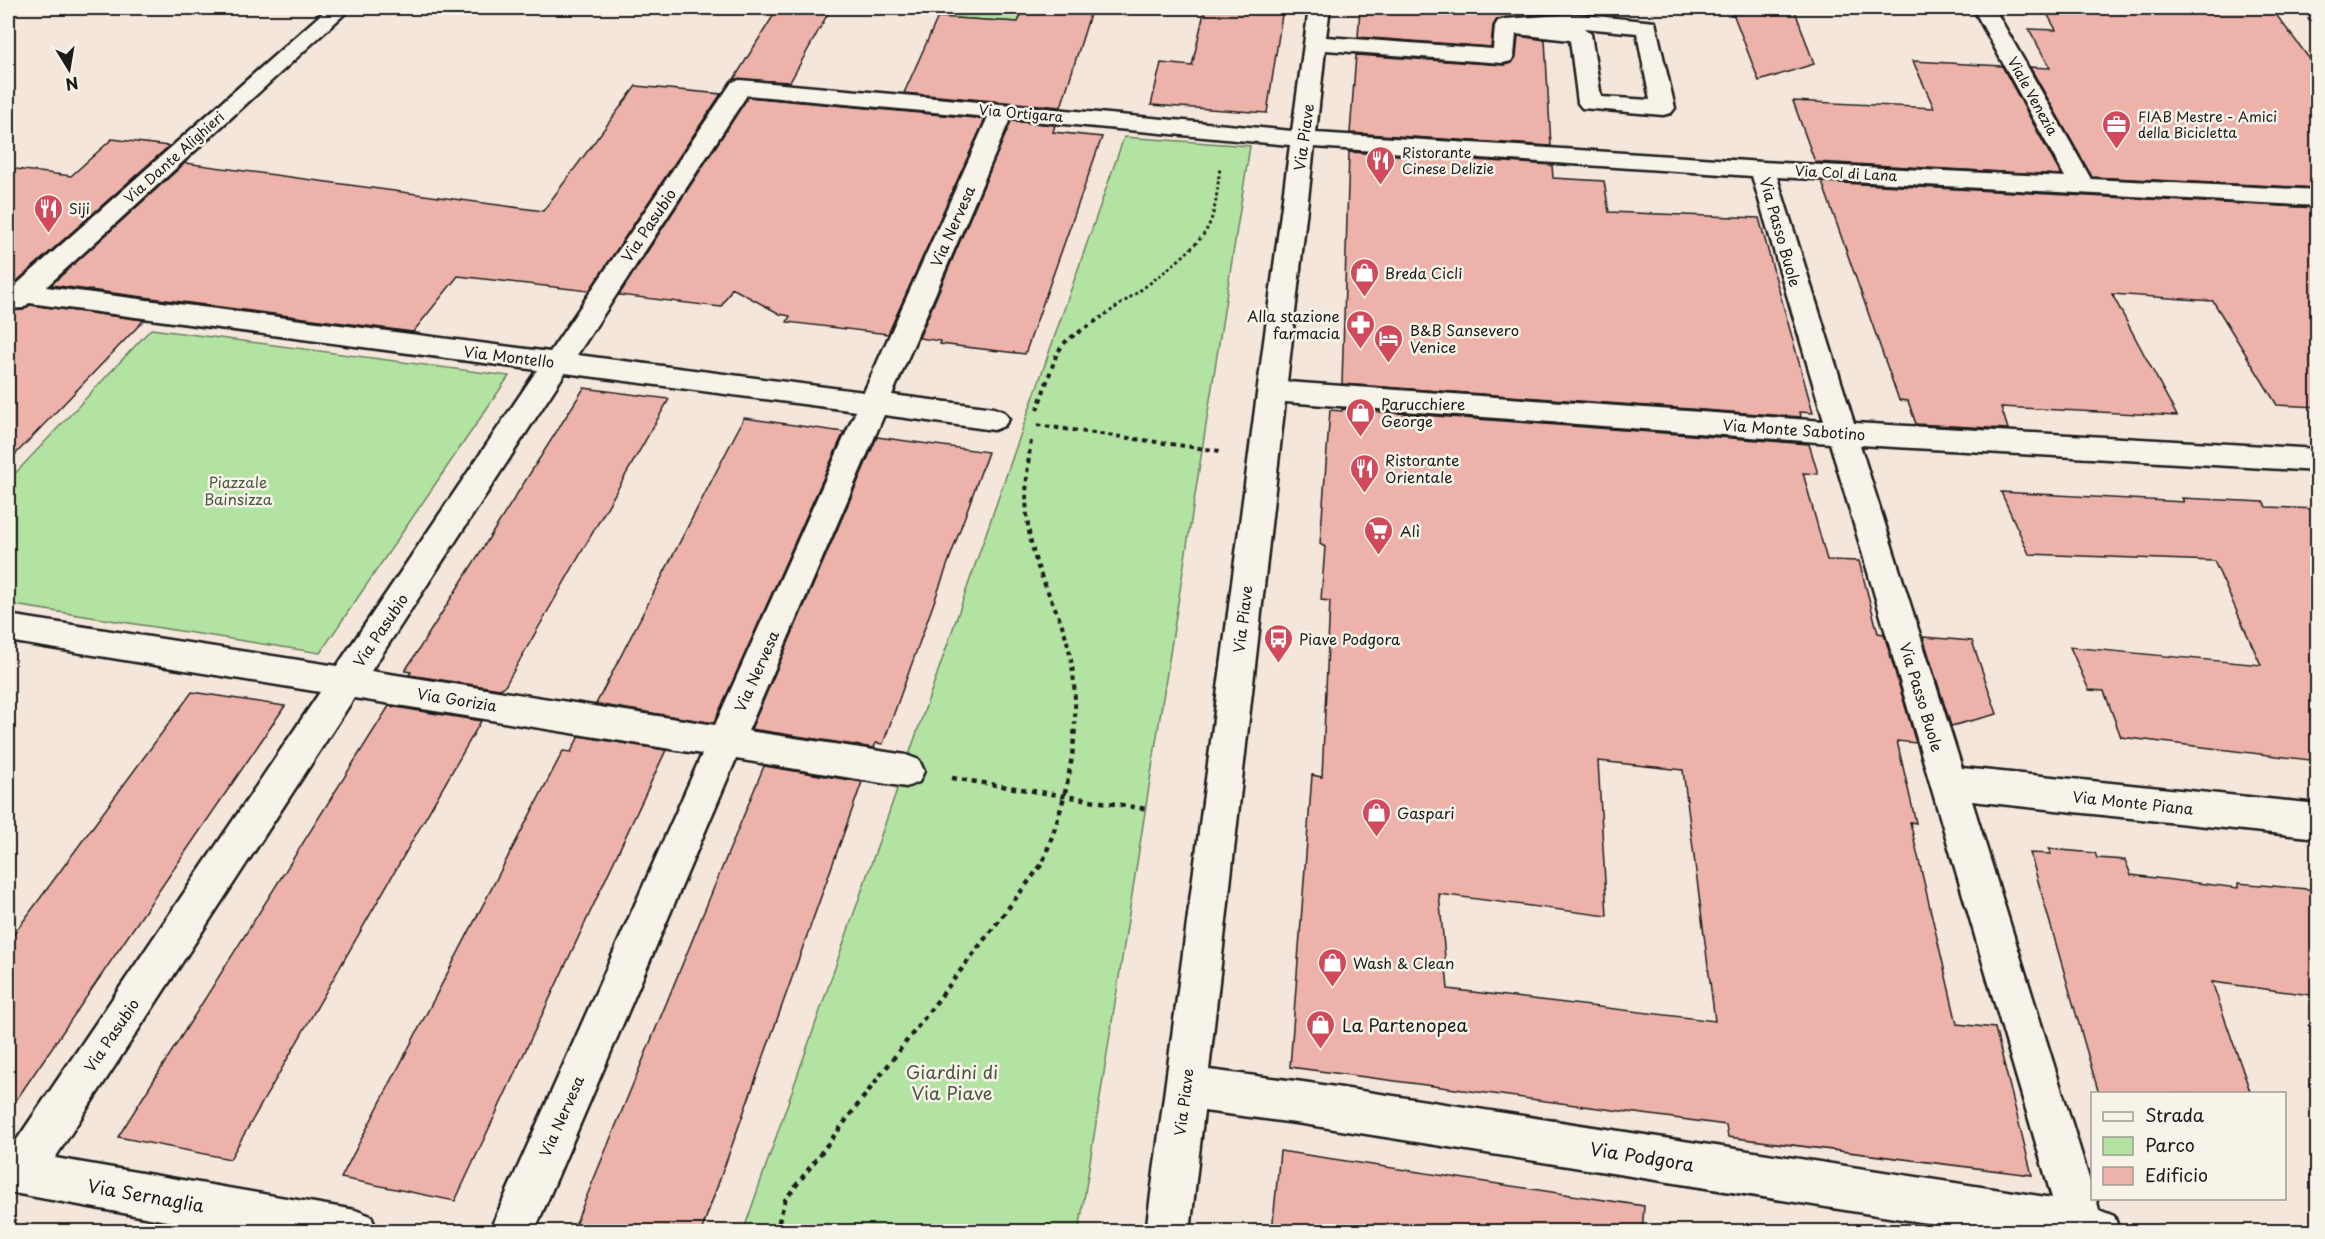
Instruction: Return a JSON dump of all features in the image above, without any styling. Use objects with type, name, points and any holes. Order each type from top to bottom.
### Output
[{"type":"street","name":"Via Dante Alighieri","points":[[15,300],[340,8]]},
{"type":"street","name":"Via Piave","points":[[1168,1232],[1319,8]]},
{"type":"street","name":"Viale Venezia","points":[[1984,8],[2082,185]]},
{"type":"street","points":[[1575,21],[1647,27],[1663,108],[1590,103],[1580,34],[1506,26],[1575,21]]},
{"type":"street","points":[[1316,43],[1503,56],[1506,26]]},
{"type":"street","name":"Via Ortigara","points":[[740,87],[1302,139]]},
{"type":"street","name":"Via Pasubio","points":[[14,1172],[345,681],[740,87]]},
{"type":"street","name":"Via Nervesa","points":[[511,1232],[1002,111]]},
{"type":"street","name":"Via Col di Lana","points":[[1302,139],[1762,168],[2318,198]]},
{"type":"street","name":"Via Passo Buole","points":[[1762,168],[1948,783],[2090,1228]]},
{"type":"street","name":"Via Montello","points":[[15,300],[515,367],[557,362],[994,419]]},
{"type":"street","name":"Via Monte Sabotino","points":[[1271,391],[1841,433],[2318,460]]},
{"type":"street","name":"Via Gorizia","points":[[8,628],[312,664],[345,681],[906,771]]},
{"type":"street","name":"Via Monte Piana","points":[[1948,783],[2318,821]]},
{"type":"street","name":"Via Podgora","points":[[1185,1088],[1303,1103],[2090,1228]]},
{"type":"street","name":"Via Sernaglia","points":[[14,1172],[355,1232]]},
{"type":"path","points":[[2301,8],[2318,30]]},
{"type":"path","points":[[776,1232],[785,1200],[1042,864],[1065,797],[1074,740],[1074,679],[1066,636],[1043,583],[1027,534],[1024,482],[1033,425],[1057,353],[1066,340],[1127,300],[1171,266],[1207,230],[1213,216],[1223,145],[1222,132]]},
{"type":"path","points":[[994,419],[1263,455]]},
{"type":"path","points":[[906,771],[1146,809]]},
{"type":"green space","points":[[942,8],[1024,8],[1018,22],[938,17]]},
{"type":"green space","name":"Giardini di Via Piave","points":[[1124,137],[1250,146],[1079,1231],[743,1232]]},
{"type":"green space","name":"Piazzale Bainsizza","points":[[151,329],[509,376],[320,653],[8,604],[8,481]]},
{"type":"building","points":[[778,8],[831,8],[790,82],[734,79]]},
{"type":"building","points":[[1024,8],[1092,8],[1061,107],[904,93],[938,17],[1018,22]]},
{"type":"building","points":[[1205,8],[1283,8],[1267,113],[1151,105],[1161,63],[1192,66]]},
{"type":"building","points":[[1360,8],[1544,8],[1544,14],[1497,19],[1493,26],[1491,47],[1358,37]]},
{"type":"building","points":[[1731,8],[1794,8],[1814,64],[1759,81]]},
{"type":"building","points":[[2044,8],[2271,8],[2318,70],[2318,188],[2092,177],[2030,67],[2050,68],[2029,29],[2056,30]]},
{"type":"building","points":[[1518,36],[1545,40],[1551,146],[1350,133],[1356,55],[1504,65],[1512,63],[1516,57]]},
{"type":"building","points":[[1913,61],[2002,66],[2061,175],[1815,162],[1793,101],[1934,108]]},
{"type":"building","points":[[636,86],[721,94],[589,291],[458,276],[413,332],[51,285],[185,163],[543,211]]},
{"type":"building","points":[[748,97],[985,119],[888,334],[787,322],[790,316],[780,314],[732,288],[721,307],[619,295]]},
{"type":"building","points":[[1011,121],[1055,125],[1053,132],[1102,137],[1025,354],[940,344],[941,341],[919,338]]},
{"type":"building","points":[[112,139],[169,146],[8,289],[8,168],[71,176]]},
{"type":"building","points":[[1349,152],[1552,165],[1553,178],[1604,181],[1609,212],[1759,218],[1813,413],[1800,412],[1801,417],[1342,384]]},
{"type":"building","points":[[1822,182],[2318,208],[2318,407],[2277,405],[2213,301],[2112,294],[2177,416],[2001,407],[2008,429],[1916,424],[1908,401],[1899,400]]},
{"type":"building","points":[[30,305],[144,320],[8,462],[8,311],[23,310]]},
{"type":"building","points":[[584,388],[669,399],[505,686],[500,689],[409,675],[411,672],[405,671]]},
{"type":"building","points":[[1342,409],[1809,444],[1818,474],[1803,473],[1827,560],[1859,561],[1878,633],[1884,634],[1916,743],[1897,741],[1916,823],[1910,822],[1957,1024],[1995,1028],[2032,1175],[1728,1137],[1726,1125],[1290,1067],[1312,775],[1322,777],[1330,601],[1321,600],[1325,547],[1320,544],[1330,410],[1342,411]],"holes":[[[1598,761],[1683,770],[1715,1021],[1448,989],[1439,894],[1607,916]]]},
{"type":"building","points":[[744,418],[844,432],[714,723],[596,704]]},
{"type":"building","points":[[877,437],[988,452],[883,744],[876,743],[874,748],[751,729]]},
{"type":"building","points":[[2001,492],[2184,502],[2182,498],[2264,502],[2266,507],[2318,509],[2318,761],[2121,737],[2104,691],[2089,690],[2070,647],[2261,665],[2214,561],[2029,554]]},
{"type":"building","points":[[1923,637],[1972,641],[1997,714],[1951,726]]},
{"type":"building","points":[[192,692],[285,706],[8,1112],[8,942]]},
{"type":"building","points":[[389,706],[481,721],[230,1159],[118,1137]]},
{"type":"building","points":[[579,736],[666,750],[455,1201],[341,1178],[563,751],[571,752]]},
{"type":"building","points":[[764,766],[862,782],[701,1232],[572,1232]]},
{"type":"building","points":[[2049,849],[2095,853],[2097,858],[2125,860],[2131,875],[2238,888],[2238,883],[2318,890],[2318,996],[2212,982],[2250,1092],[2098,1092],[2030,853],[2051,854]]},
{"type":"building","points":[[1280,1151],[1644,1206],[1642,1232],[1272,1232]]},
{"type":"place","name":"FIAB Mestre - Amici della Bicicletta","points":[[2117,150]]},
{"type":"place","name":"Ristorante Cinese Delizie","points":[[1381,186]]},
{"type":"place","name":"Siji","points":[[48,234]]},
{"type":"place","name":"Breda Cicli","points":[[1364,298]]},
{"type":"place","name":"Alla stazione farmacia","points":[[1361,350]]},
{"type":"place","name":"B&B Sansevero Venice","points":[[1389,364]]},
{"type":"place","name":"Parucchiere George","points":[[1360,438]]},
{"type":"place","name":"Ristorante Orientale","points":[[1364,494]]},
{"type":"place","name":"Alì","points":[[1379,556]]},
{"type":"place","name":"Piave Podgora","points":[[1278,664]]},
{"type":"place","name":"Gaspari","points":[[1376,838]]},
{"type":"place","name":"Wash & Clean","points":[[1332,988]]},
{"type":"place","name":"La Partenopea","points":[[1321,1050]]}]
